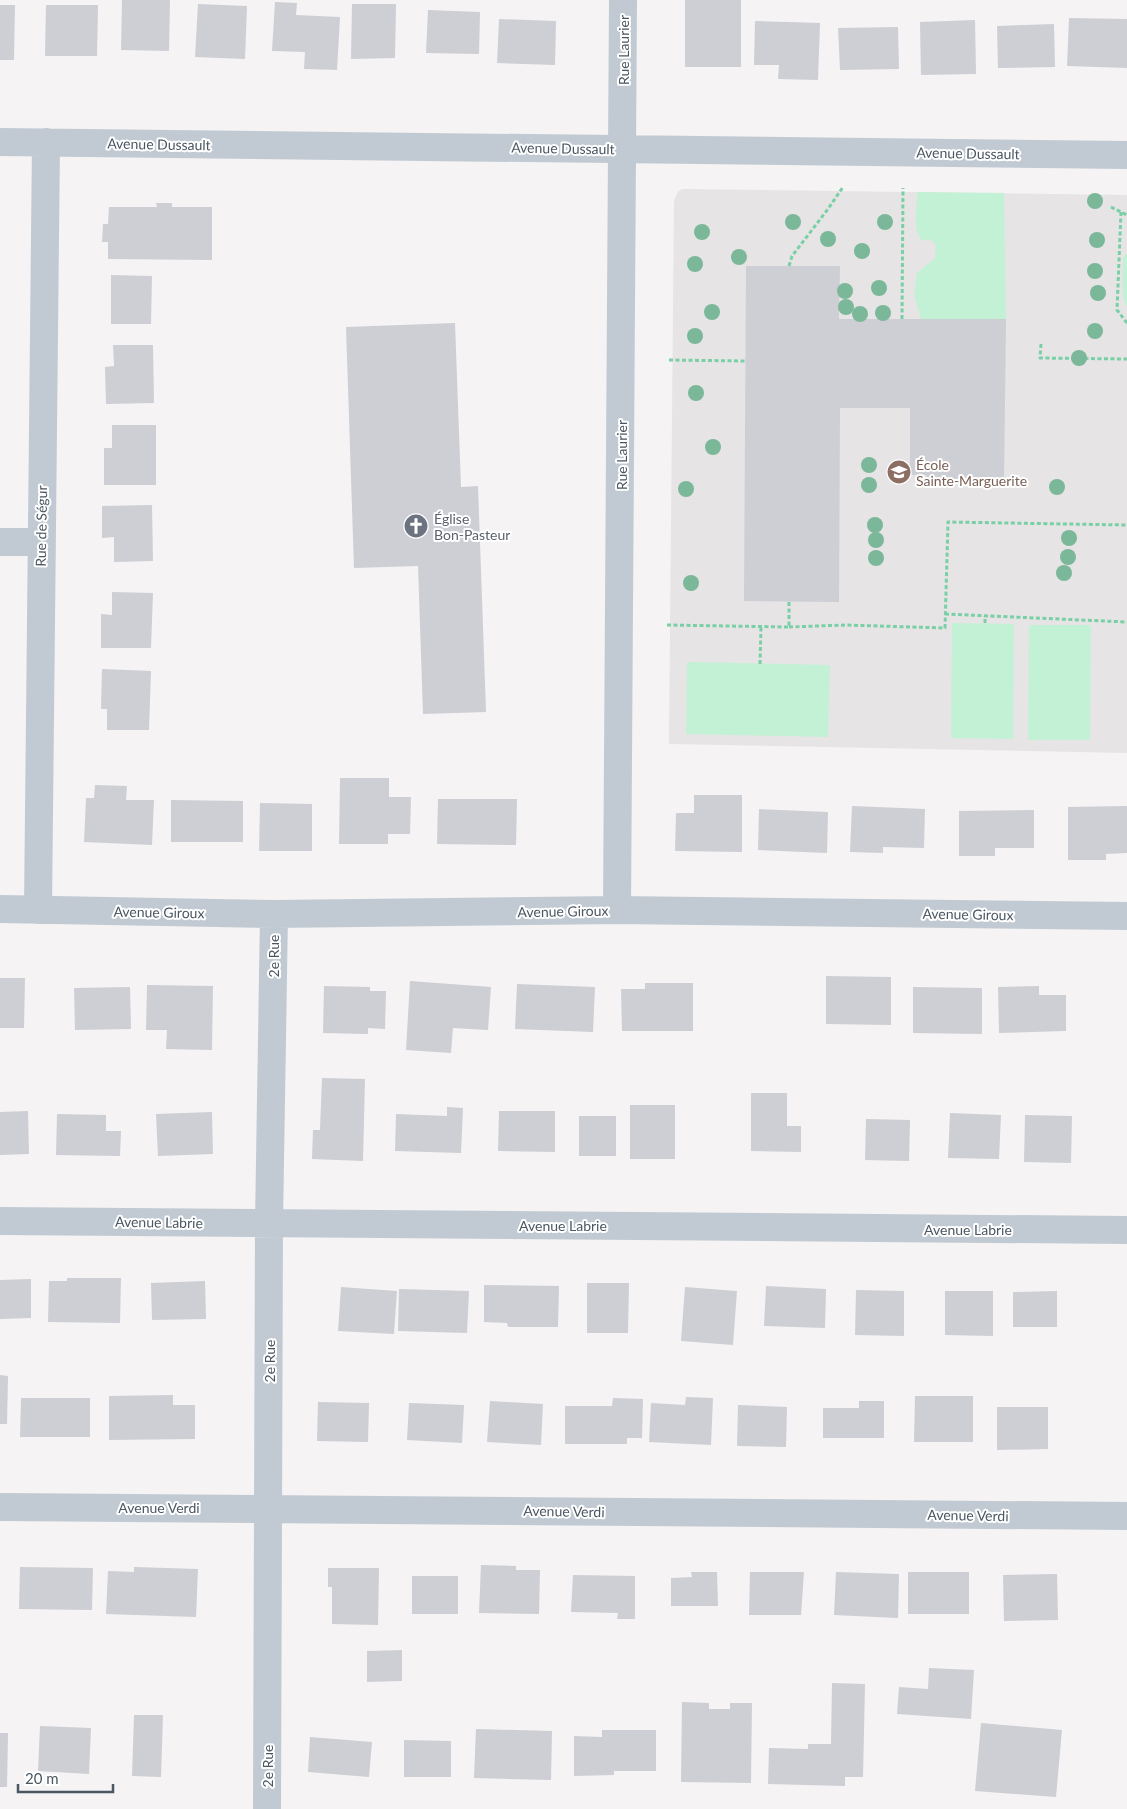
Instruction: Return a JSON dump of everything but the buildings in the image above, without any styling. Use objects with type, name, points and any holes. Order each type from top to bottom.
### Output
[{"type":"street","name":"Rue Laurier","points":[[617,910],[623,0]]},
{"type":"street","name":"Avenue Dussault","points":[[0,142],[1127,154]]},
{"type":"street","name":"Rue de Ségur","points":[[38,910],[46,142]]},
{"type":"street","points":[[0,542],[41,542]]},
{"type":"street","name":"Avenue Giroux","points":[[0,909],[274,914],[617,910],[1127,916]]},
{"type":"street","name":"2e Rue","points":[[267,1809],[270,1223],[274,914]]},
{"type":"street","name":"Avenue Labrie","points":[[0,1221],[1127,1230]]},
{"type":"street","name":"Avenue Verdi","points":[[0,1507],[1127,1516]]},
{"type":"path","points":[[789,266],[792,256],[843,187]]},
{"type":"path","points":[[902,319],[903,188]]},
{"type":"path","points":[[1111,207],[1127,215]]},
{"type":"path","points":[[1121,212],[1116,310],[1127,323]]},
{"type":"path","points":[[1041,344],[1040,358],[1127,359]]},
{"type":"path","points":[[669,360],[746,361]]},
{"type":"path","points":[[667,625],[789,627],[845,625],[945,628],[948,522],[1127,525]]},
{"type":"path","points":[[789,602],[789,627]]},
{"type":"path","points":[[945,614],[1127,622]]},
{"type":"path","points":[[985,616],[985,624]]},
{"type":"path","points":[[1059,619],[1059,625]]},
{"type":"path","points":[[760,664],[761,627]]},
{"type":"shaded area","name":"École Sainte-Marguerite","points":[[682,189],[1127,195],[1127,753],[669,744],[674,200]]},
{"type":"green space","points":[[917,192],[1004,193],[1006,319],[921,319],[914,294],[917,273],[935,258],[936,245],[930,239],[922,241],[919,236],[916,224]]},
{"type":"green space","points":[[1127,253],[1127,306],[1123,297],[1122,283],[1123,258]]},
{"type":"green space","points":[[952,623],[1014,624],[1013,739],[951,738]]},
{"type":"green space","points":[[1029,625],[1091,625],[1090,740],[1028,740]]},
{"type":"green space","points":[[687,662],[830,665],[828,737],[686,734]]},
{"type":"place","name":"École Sainte-Marguerite","points":[[899,472]]},
{"type":"place","name":"Église Bon-Pasteur","points":[[416,526]]}]
